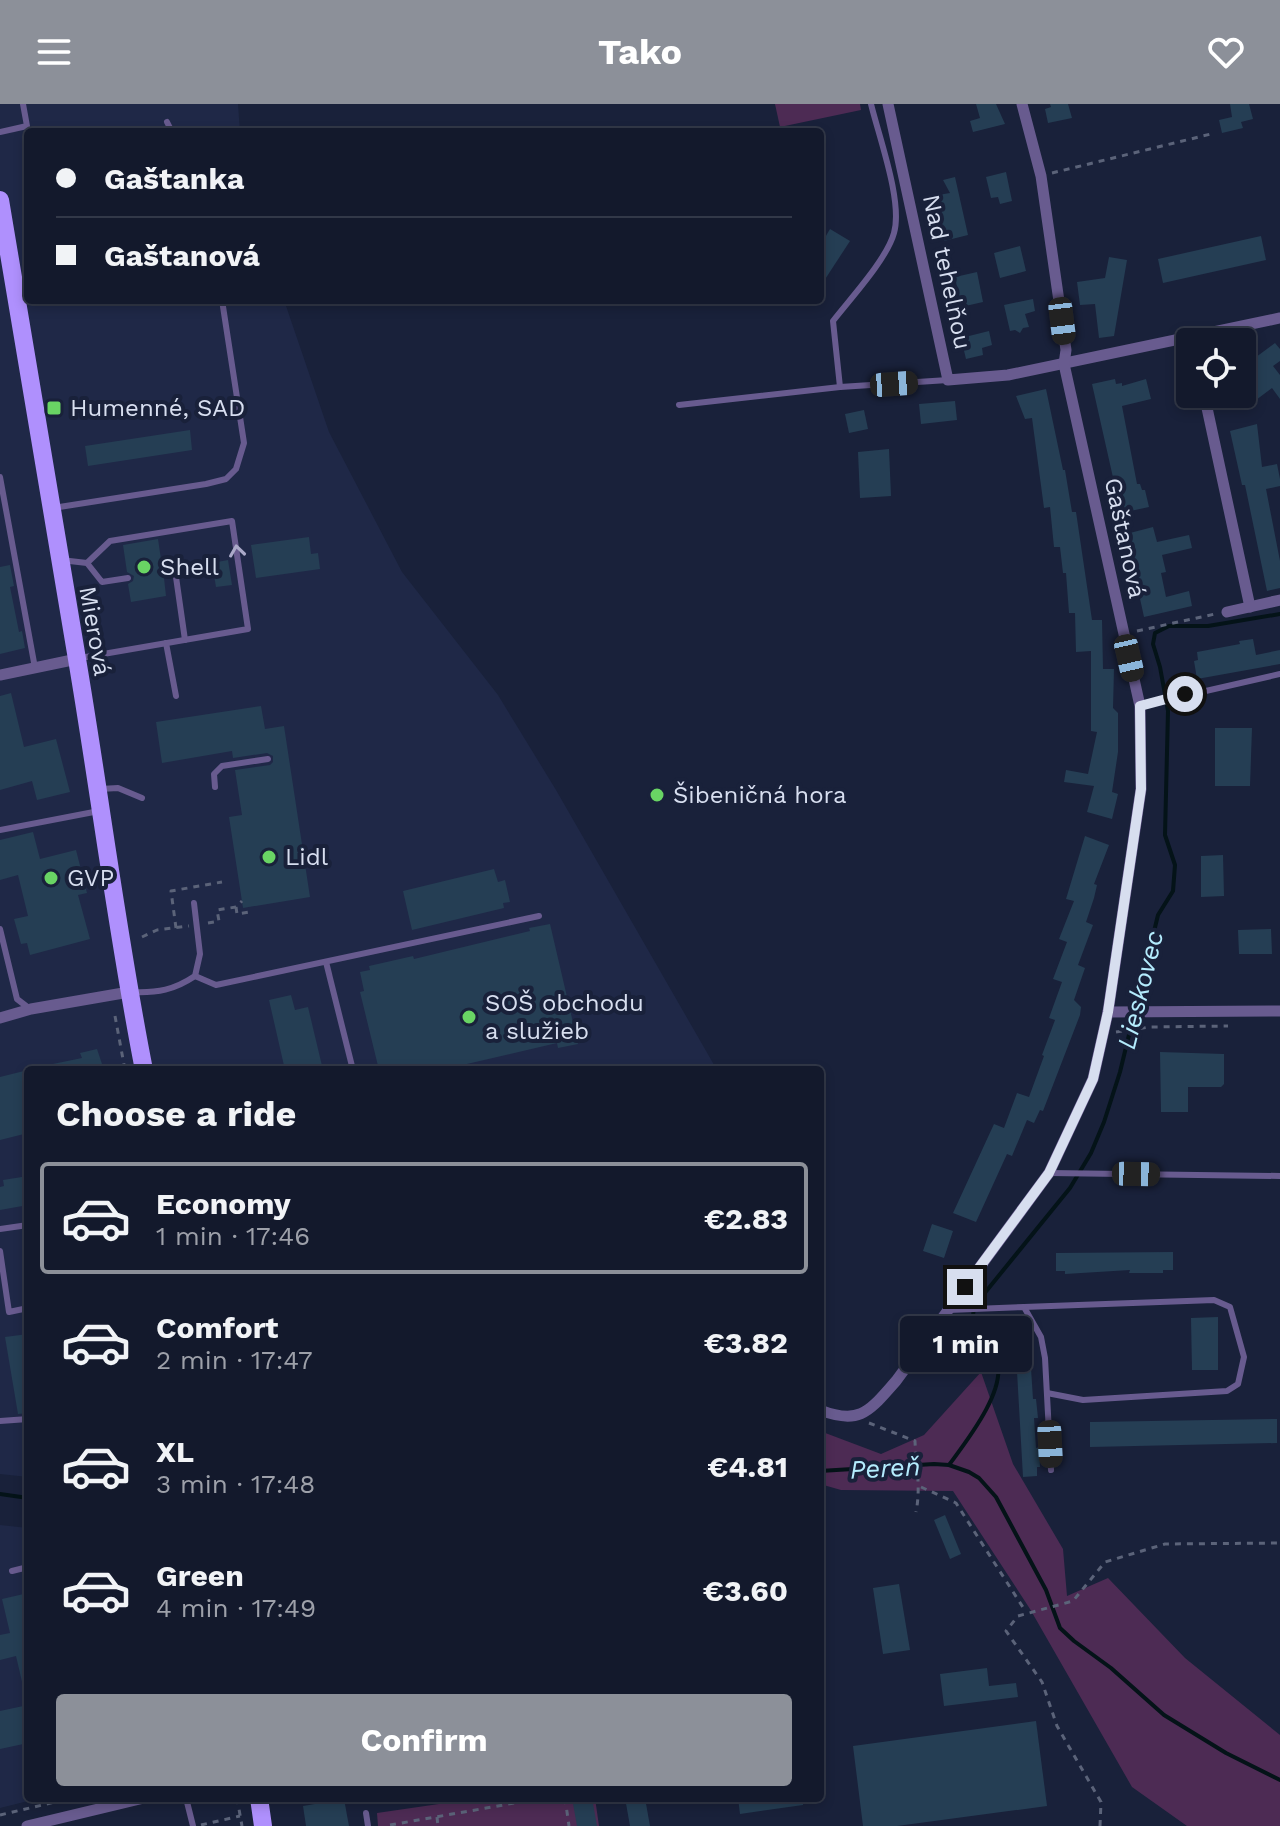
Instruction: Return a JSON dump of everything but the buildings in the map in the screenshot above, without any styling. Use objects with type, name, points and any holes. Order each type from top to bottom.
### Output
[{"type":"main road","name":"Mierová","points":[[0,201],[143,1066]]},
{"type":"main road","points":[[260,1802],[263,1826]]},
{"type":"street","name":"Nad tehelňou","points":[[888,104],[948,380],[1008,375],[1064,364]]},
{"type":"street","name":"Gaštanová","points":[[854,1417],[869,1410],[896,1381],[1049,1173],[1093,1079],[1108,1012],[1141,789],[1140,706],[1064,364],[1066,350],[1041,176],[1022,104]]},
{"type":"street","points":[[1240,328],[1280,318]]},
{"type":"street","points":[[1064,364],[1176,343]]},
{"type":"street","points":[[1207,408],[1250,607]]},
{"type":"street","points":[[1227,612],[1280,600]]},
{"type":"street","points":[[0,675],[77,659]]},
{"type":"street","points":[[0,1018],[31,1009],[129,992]]},
{"type":"street","points":[[1108,1012],[1280,1011]]},
{"type":"street","points":[[824,1411],[839,1417],[854,1417]]},
{"type":"street","points":[[27,1826],[114,1802]]},
{"type":"lane","points":[[0,132],[27,126],[23,104]]},
{"type":"lane","points":[[840,387],[833,321],[894,234],[897,208],[871,104]]},
{"type":"lane","points":[[167,122],[170,128]]},
{"type":"lane","points":[[50,509],[206,484],[226,479],[236,469],[244,443],[223,304]]},
{"type":"lane","points":[[679,405],[840,387],[948,380]]},
{"type":"lane","points":[[0,477],[35,668]]},
{"type":"lane","points":[[77,659],[248,629],[232,521],[110,541],[87,563]]},
{"type":"lane","points":[[58,559],[87,563],[102,582],[128,578]]},
{"type":"lane","points":[[163,572],[175,570],[185,640]]},
{"type":"lane","points":[[166,643],[176,696]]},
{"type":"lane","points":[[1140,706],[1280,674]]},
{"type":"lane","points":[[215,787],[214,774],[222,766],[268,759]]},
{"type":"lane","points":[[96,789],[118,788],[142,798]]},
{"type":"lane","points":[[0,830],[100,810]]},
{"type":"lane","points":[[129,992],[176,989],[195,976],[200,954],[194,903]]},
{"type":"lane","points":[[195,976],[216,985],[539,916]]},
{"type":"lane","points":[[0,929],[17,999],[31,1009]]},
{"type":"lane","points":[[326,962],[352,1066]]},
{"type":"lane","points":[[1049,1173],[1280,1176]]},
{"type":"lane","points":[[0,1229],[24,1226]]},
{"type":"lane","points":[[0,1251],[9,1312],[24,1309]]},
{"type":"lane","points":[[948,1310],[1214,1300],[1230,1307],[1244,1357],[1238,1384],[1227,1391],[1083,1400],[1047,1393]]},
{"type":"lane","points":[[1024,1307],[1041,1337],[1051,1470]]},
{"type":"lane","points":[[0,1421],[24,1419]]},
{"type":"lane","points":[[12,1571],[24,1568]]},
{"type":"lane","points":[[187,1802],[195,1826]]},
{"type":"lane","points":[[366,1813],[368,1826]]},
{"type":"path","points":[[1041,176],[1215,133]]},
{"type":"path","points":[[1124,634],[1227,612]]},
{"type":"path","points":[[236,907],[237,914],[250,912]]},
{"type":"path","points":[[115,1016],[124,1066]]},
{"type":"path","points":[[1103,1034],[1150,1027],[1229,1025]]},
{"type":"path","points":[[854,1417],[915,1441],[917,1475],[921,1487],[916,1512]]},
{"type":"path","points":[[921,1487],[956,1503],[1027,1614]]},
{"type":"path","points":[[1100,1826],[1101,1802],[1057,1726],[1042,1682],[1006,1631],[1018,1616],[1073,1601],[1105,1562],[1165,1544],[1280,1543]]},
{"type":"path","points":[[0,1815],[55,1802]]},
{"type":"path","points":[[238,1802],[242,1826]]},
{"type":"path","points":[[390,1825],[521,1802]]},
{"type":"path","points":[[566,1802],[569,1826]]},
{"type":"path","points":[[195,1826],[240,1816]]},
{"type":"path","points":[[437,1817],[438,1826]]},
{"type":"shaded area","points":[[0,104],[238,104],[240,128],[24,128],[24,304],[285,304],[329,432],[402,572],[498,695],[715,1066],[24,1066],[24,1477],[0,1474]]},
{"type":"shaded area","points":[[775,104],[860,104],[861,110],[780,127]]},
{"type":"shaded area","points":[[981,1372],[1013,1464],[1063,1549],[1067,1596],[1108,1578],[1185,1658],[1280,1735],[1280,1826],[1187,1826],[1132,1787],[1030,1609],[953,1491],[841,1490],[824,1485],[824,1433],[881,1454],[924,1435]]},
{"type":"shaded area","points":[[0,1525],[24,1528],[24,1802],[0,1808]]},
{"type":"shaded area","points":[[453,1802],[596,1802],[599,1826],[378,1826],[377,1813]]},
{"type":"waterway","name":"Lieskovec","points":[[949,1465],[983,1415],[996,1385],[996,1359],[973,1324],[975,1305],[1070,1188],[1091,1153],[1120,1072],[1158,915],[1173,891],[1175,865],[1165,835],[1168,711],[1153,644],[1155,633],[1169,626],[1208,626],[1280,614]]},
{"type":"waterway","points":[[824,1471],[934,1464],[949,1465],[979,1478],[996,1497],[1046,1590],[1060,1628],[1164,1715],[1226,1753],[1280,1780]]},
{"type":"waterway","name":"Pereň","points":[[0,1494],[24,1497]]},
{"type":"place","name":"Humenné, SAD","points":[[54,408]]},
{"type":"place","name":"Shell","points":[[144,567]]},
{"type":"place","name":"Šibeničná hora","points":[[657,795]]},
{"type":"place","name":"Lidl","points":[[269,857]]},
{"type":"place","name":"GVP","points":[[51,878]]},
{"type":"place","name":"SOŠ obchodu a služieb","points":[[469,1017]]},
{"type":"route","points":[[965,1287],[1049,1173],[1093,1079],[1108,1012],[1141,789],[1143,750],[1140,706],[1185,694]]}]
